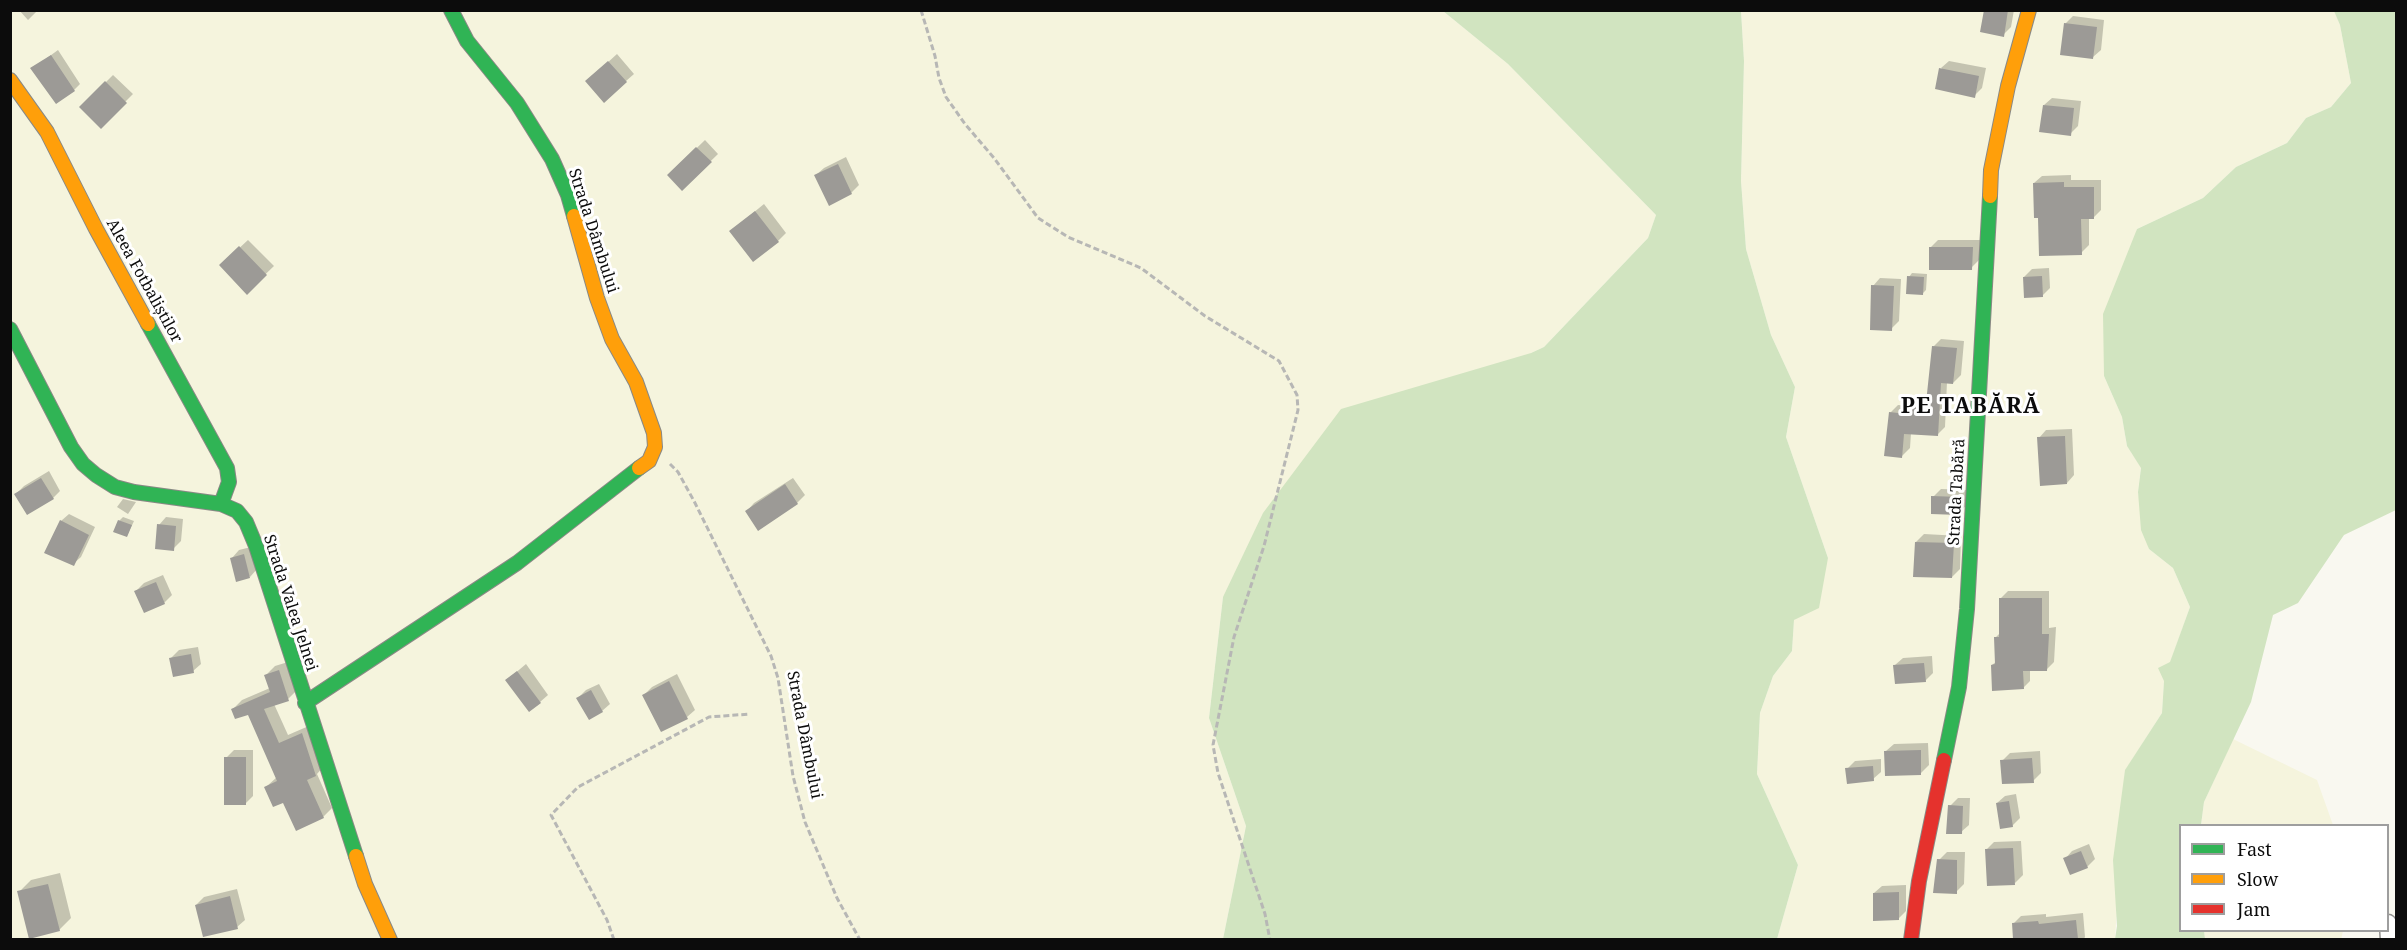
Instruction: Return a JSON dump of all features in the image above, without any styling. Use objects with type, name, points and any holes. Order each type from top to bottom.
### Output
[{"type":"street","name":"Strada Dâmbului","points":[[451,10],[467,41],[517,103],[552,159],[568,195],[597,298],[612,339],[636,382],[649,414],[655,447]]},
{"type":"street","name":"Strada Tabără","points":[[1911,939],[1919,881],[1959,687],[1967,609],[1991,170],[2008,86],[2029,10]]},
{"type":"street","name":"Aleea Fotbaliștilor","points":[[10,80],[47,132],[96,229],[227,468],[229,482],[221,504]]},
{"type":"street","name":"Strada Valea Jelnei","points":[[10,329],[71,447],[83,464],[96,476],[115,487],[134,492],[221,504],[237,511],[246,522],[256,546],[365,884],[390,939]]},
{"type":"street","points":[[305,703],[517,562],[648,461],[655,447]]},
{"type":"path","points":[[921,10],[946,97],[1038,218],[1068,237],[1141,268],[1205,316],[1279,361],[1297,395],[1298,410],[1264,546],[1234,637],[1214,745],[1218,773],[1265,914],[1270,939]]},
{"type":"path","name":"Strada Dâmbului","points":[[655,447],[678,472],[753,617],[778,678],[793,776],[805,822],[837,898],[860,939]]},
{"type":"path","points":[[614,939],[607,920],[551,815],[578,788],[709,717],[750,714]]},
{"type":"green space","points":[[2334,10],[2340,25],[2351,83],[2331,107],[2306,118],[2287,143],[2236,167],[2203,198],[2137,229],[2104,376],[2122,417],[2127,446],[2141,467],[2138,492],[2149,549],[2173,568],[2190,607],[2164,681],[2162,713],[2125,771],[2115,939],[1777,939],[1798,865],[1757,774],[1760,713],[1773,676],[1792,651],[1794,620],[1828,558],[1786,437],[1795,387],[1771,335],[1746,249],[1741,181],[1744,61],[1741,11]]},
{"type":"green space","points":[[10,11],[1443,11],[1508,64],[1656,215],[1648,238],[1544,347],[1531,353],[1223,597],[1209,718],[1246,826],[1223,939],[11,939]]},
{"type":"green space","points":[[1443,11],[1741,11],[1744,61],[1741,181],[1746,249],[1771,335],[1795,387],[1786,437],[1828,558],[1819,608],[1794,620],[1792,651],[1773,676],[1760,713],[1757,774],[1798,865],[1777,939],[1223,939],[1246,826],[1209,718],[1223,597],[1263,513],[1341,409],[1531,353],[1544,347],[1648,238],[1656,215],[1508,64]]},
{"type":"green space","points":[[2334,11],[2396,11],[2396,510],[2344,535],[2298,603],[2273,615],[2251,702],[2204,802],[2201,824],[2179,824],[2179,932],[2204,932],[2205,939],[2115,939],[2117,926],[2113,860],[2125,770],[2162,713],[2164,681],[2158,668],[2170,662],[2190,607],[2173,568],[2149,549],[2141,530],[2138,492],[2141,468],[2127,446],[2122,417],[2104,376],[2103,314],[2137,229],[2203,198],[2236,167],[2287,143],[2306,118],[2331,107],[2351,83],[2340,25]]},
{"type":"green space","points":[[2233,739],[2317,780],[2333,824],[2201,824],[2204,802]]},
{"type":"green space","points":[[2204,932],[2343,932],[2341,940],[2205,939]]},
{"type":"building","points":[[1984,10],[2008,10],[2004,37],[1980,32]]},
{"type":"building","points":[[2064,23],[2097,27],[2093,59],[2060,55]]},
{"type":"building","points":[[51,55],[75,91],[56,104],[30,68]]},
{"type":"building","points":[[608,61],[627,82],[604,103],[585,81]]},
{"type":"building","points":[[1939,68],[1979,76],[1975,98],[1935,89]]},
{"type":"building","points":[[105,81],[127,103],[101,129],[79,107]]},
{"type":"building","points":[[2043,105],[2074,108],[2071,136],[2039,132]]},
{"type":"building","points":[[696,147],[712,162],[682,191],[667,175]]},
{"type":"building","points":[[838,164],[852,194],[829,206],[814,175]]},
{"type":"building","points":[[2064,182],[2064,187],[2094,187],[2094,219],[2081,219],[2082,255],[2039,256],[2038,218],[2034,218],[2033,183]]},
{"type":"building","points":[[755,211],[779,242],[753,262],[729,231]]},
{"type":"building","points":[[239,246],[267,275],[247,295],[219,265]]},
{"type":"building","points":[[1929,247],[1973,247],[1972,270],[1929,270]]},
{"type":"building","points":[[1907,276],[1924,277],[1923,295],[1906,294]]},
{"type":"building","points":[[2042,276],[2043,297],[2024,298],[2023,277]]},
{"type":"building","points":[[1871,285],[1894,286],[1892,331],[1870,330]]},
{"type":"building","points":[[1932,346],[1957,348],[1953,384],[1941,383],[1938,436],[1904,434],[1902,458],[1884,456],[1889,412],[1907,414],[1908,402],[1926,403]]},
{"type":"building","points":[[2065,436],[2067,484],[2040,486],[2037,437]]},
{"type":"building","points":[[41,478],[54,499],[27,515],[14,494]]},
{"type":"building","points":[[785,484],[798,504],[758,531],[745,511]]},
{"type":"building","points":[[1931,496],[1960,497],[1959,515],[1931,514]]},
{"type":"building","points":[[60,520],[89,535],[74,566],[44,553]]},
{"type":"building","points":[[118,520],[132,525],[127,537],[113,532]]},
{"type":"building","points":[[157,524],[176,526],[174,551],[155,549]]},
{"type":"building","points":[[1915,542],[1954,543],[1952,578],[1913,577]]},
{"type":"building","points":[[244,554],[250,578],[236,582],[230,558]]},
{"type":"building","points":[[156,582],[165,604],[144,613],[134,591]]},
{"type":"building","points":[[1999,598],[2042,598],[2042,634],[2049,634],[2047,671],[2023,671],[2024,689],[1992,691],[1991,665],[1995,664],[1994,637],[1999,637]]},
{"type":"building","points":[[191,654],[194,673],[173,677],[169,658]]},
{"type":"building","points":[[1924,663],[1926,682],[1895,684],[1893,665]]},
{"type":"building","points":[[279,670],[289,701],[264,709],[279,743],[302,733],[316,776],[307,780],[324,818],[296,831],[283,803],[273,807],[264,787],[277,781],[248,715],[235,719],[231,709],[270,692],[264,675]]},
{"type":"building","points":[[517,671],[541,703],[529,712],[505,680]]},
{"type":"building","points":[[669,681],[688,719],[661,732],[642,695]]},
{"type":"building","points":[[591,690],[603,712],[589,720],[576,698]]},
{"type":"building","points":[[1921,750],[1921,775],[1885,776],[1884,751]]},
{"type":"building","points":[[224,757],[246,757],[246,805],[224,805]]},
{"type":"building","points":[[2032,758],[2034,783],[2002,784],[2000,760]]},
{"type":"building","points":[[1873,766],[1874,781],[1847,784],[1845,768]]},
{"type":"building","points":[[2009,801],[2013,827],[2000,829],[1996,803]]},
{"type":"building","points":[[1948,805],[1963,806],[1962,834],[1946,834]]},
{"type":"building","points":[[2013,848],[2015,885],[1987,886],[1985,849]]},
{"type":"building","points":[[2081,851],[2088,868],[2070,875],[2063,858]]},
{"type":"building","points":[[1937,859],[1957,860],[1957,894],[1933,893]]},
{"type":"building","points":[[48,884],[60,931],[29,939],[17,891]]},
{"type":"building","points":[[1899,892],[1899,920],[1873,921],[1873,893]]},
{"type":"building","points":[[230,896],[238,929],[203,937],[195,905]]},
{"type":"building","points":[[2076,920],[2078,939],[2013,939],[2012,923],[2038,921],[2039,924]]},
{"type":"traffic: fast","points":[[451,10],[467,41],[517,103],[552,159],[568,195],[574,216]]},
{"type":"traffic: fast","points":[[1944,760],[1959,687],[1967,609],[1990,196]]},
{"type":"traffic: fast","points":[[148,324],[227,468],[229,482],[221,504]]},
{"type":"traffic: fast","points":[[10,329],[71,447],[83,464],[96,475],[115,487],[134,492],[221,504],[237,511],[246,522],[256,546],[356,856]]},
{"type":"traffic: fast","points":[[305,703],[517,563],[639,468]]},
{"type":"traffic: slow","points":[[1990,196],[1991,170],[2008,86],[2029,10]]},
{"type":"traffic: slow","points":[[10,80],[47,132],[148,324]]},
{"type":"traffic: slow","points":[[574,216],[597,298],[612,339],[636,382],[654,433],[655,447],[649,461],[639,468]]},
{"type":"traffic: slow","points":[[356,856],[365,884],[390,940]]},
{"type":"traffic: jam","points":[[1911,940],[1919,881],[1944,760]]},
{"type":"district","name":"PE TABĂRĂ","points":[[1971,407]]}]
